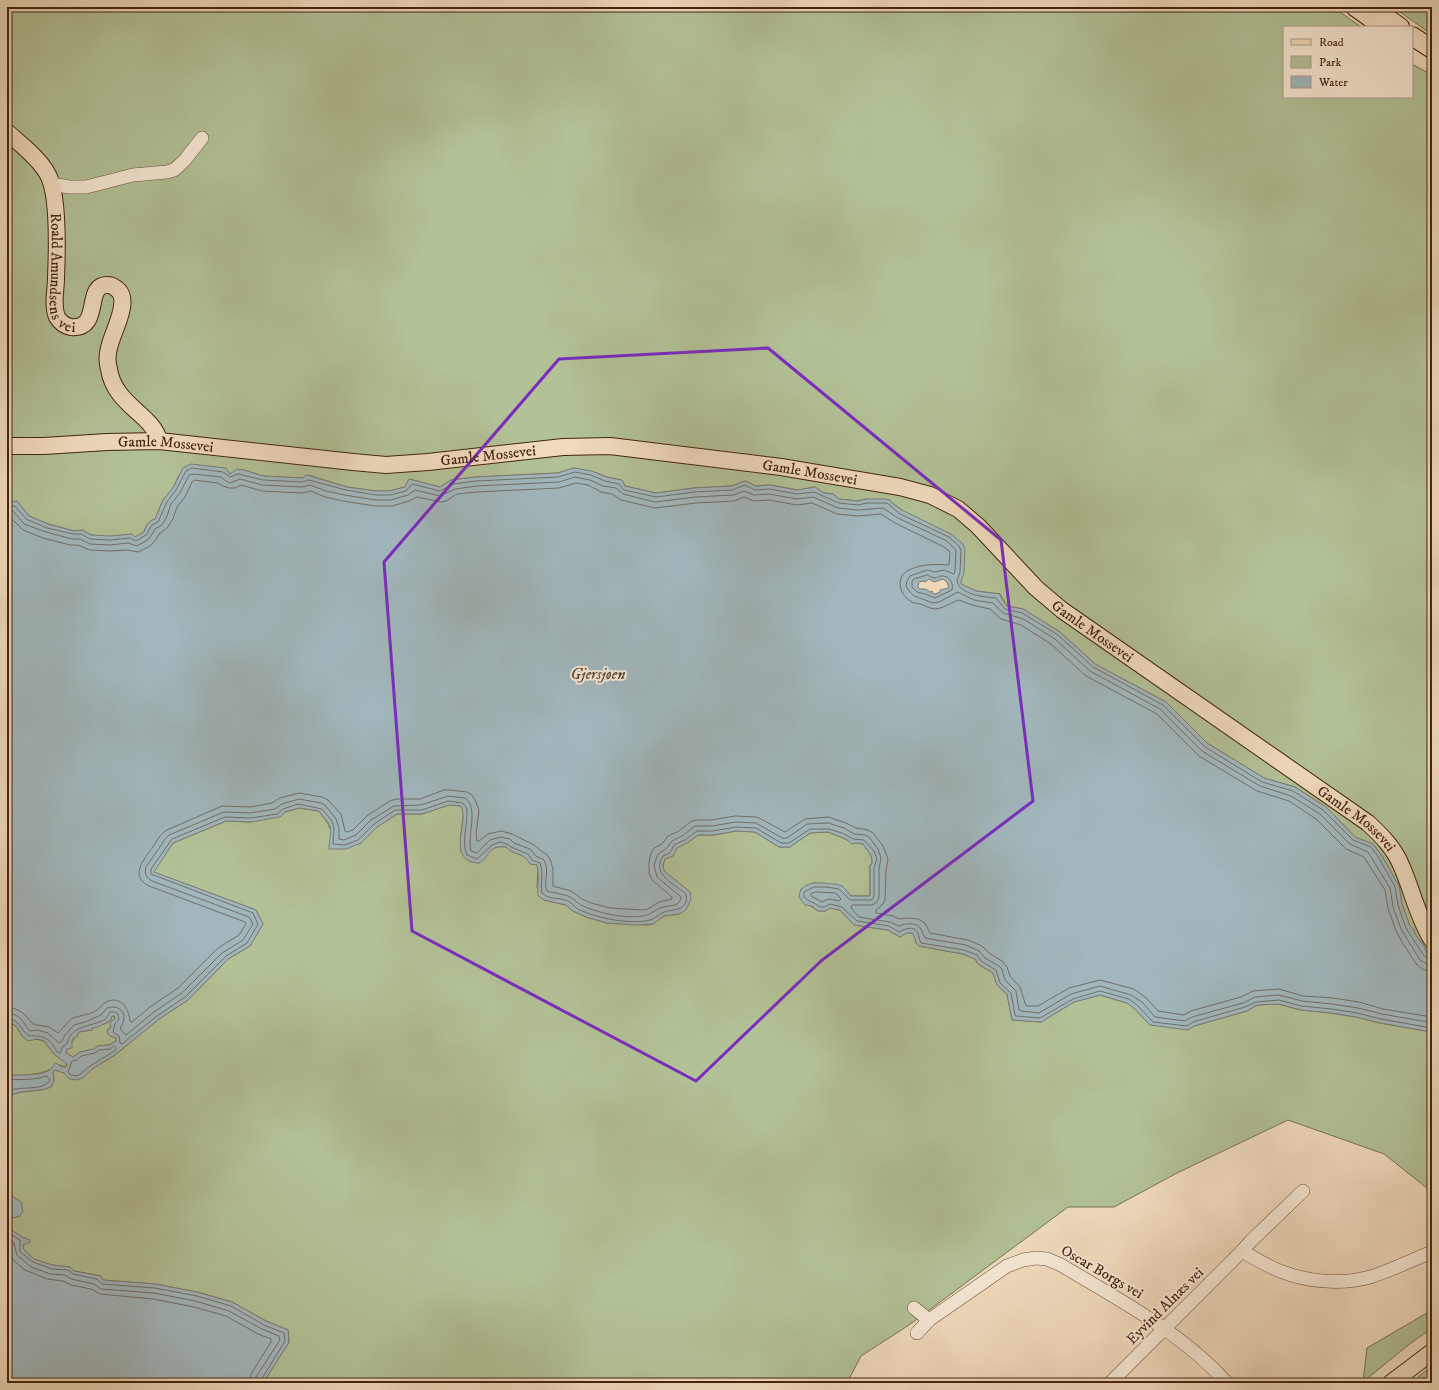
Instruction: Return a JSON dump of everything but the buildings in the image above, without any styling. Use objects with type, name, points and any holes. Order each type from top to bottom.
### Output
[{"type":"highway","points":[[1355,7],[1382,26]]},
{"type":"highway","points":[[1371,7],[1399,26]]},
{"type":"highway","points":[[1413,37],[1432,49]]},
{"type":"highway","points":[[1413,48],[1432,60]]},
{"type":"main road","name":"Roald Amundsens vei","points":[[7,132],[48,173],[52,184],[55,209],[55,305],[58,317],[65,325],[71,327],[82,325],[87,321],[90,315],[95,294],[98,289],[102,286],[111,285],[119,291],[122,296],[122,308],[109,349],[109,375],[122,398],[152,426],[158,436],[159,441]]},
{"type":"main road","name":"Gamle Mossevei","points":[[7,446],[44,446],[107,442],[159,441],[386,465],[428,462],[562,447],[610,446],[781,467],[883,484],[930,495],[950,505],[968,517],[1036,588],[1062,610],[1368,823],[1386,841],[1396,856],[1420,916],[1432,940]]},
{"type":"main road","points":[[1391,1383],[1432,1352]]},
{"type":"street","points":[[52,184],[73,188],[86,187],[133,175],[174,170],[184,161],[202,138]]},
{"type":"street","name":"Eyvind Alnæs vei","points":[[1110,1383],[1251,1241],[1303,1191]]},
{"type":"street","points":[[1242,1251],[1280,1271],[1300,1277],[1323,1281],[1349,1280],[1370,1277],[1427,1254]]},
{"type":"street","name":"Oscar Borgs vei","points":[[917,1333],[929,1320],[1007,1266],[1023,1260],[1036,1258],[1047,1259],[1061,1265],[1165,1328],[1203,1358],[1227,1383]]},
{"type":"street","points":[[914,1308],[929,1320]]},
{"type":"highlighted area","points":[[768,348],[1001,540],[1033,801],[821,961],[696,1081],[412,931],[384,562],[559,359]]},
{"type":"green space","points":[[7,7],[1333,7],[1360,26],[1283,26],[1283,98],[1413,98],[1413,65],[1432,75],[1432,957],[1427,953],[1414,930],[1410,926],[1402,904],[1399,886],[1382,856],[1373,844],[1355,837],[1326,807],[1295,787],[1264,778],[1207,743],[1166,702],[1095,664],[1060,632],[1023,609],[1007,606],[1000,594],[976,591],[961,584],[902,510],[892,503],[866,499],[858,501],[839,499],[833,494],[824,493],[815,487],[798,490],[770,485],[755,486],[745,481],[732,486],[694,488],[656,493],[625,486],[622,480],[574,468],[558,473],[476,477],[451,480],[440,487],[409,479],[405,487],[389,491],[376,491],[347,487],[308,475],[302,478],[263,476],[244,470],[230,474],[179,475],[173,488],[163,500],[155,520],[146,526],[144,532],[135,537],[132,534],[110,537],[91,535],[82,530],[74,531],[48,524],[29,516],[17,501],[9,502],[7,500]]},
{"type":"green space","points":[[1393,7],[1432,7],[1432,34],[1427,31]]},
{"type":"green space","points":[[449,805],[461,806],[464,810],[461,835],[461,852],[482,861],[487,854],[495,848],[506,847],[512,852],[527,859],[530,863],[537,865],[537,887],[544,900],[566,905],[573,911],[586,917],[607,923],[647,925],[653,924],[664,916],[679,914],[690,892],[664,871],[663,865],[665,859],[673,856],[676,848],[687,843],[698,835],[713,835],[736,831],[755,832],[779,847],[790,847],[810,833],[828,832],[849,841],[863,844],[871,855],[872,861],[872,864],[870,865],[870,896],[851,896],[842,886],[814,883],[801,889],[801,900],[818,911],[825,911],[830,908],[840,910],[854,925],[888,930],[900,937],[906,933],[914,933],[916,943],[919,946],[963,954],[975,959],[978,964],[993,973],[997,985],[1007,994],[1012,1020],[1041,1022],[1074,1002],[1100,995],[1127,1003],[1150,1025],[1194,1026],[1247,1011],[1257,1005],[1278,1004],[1301,1010],[1356,1017],[1426,1031],[1432,1035],[1432,1192],[1384,1154],[1288,1120],[1177,1173],[1114,1207],[1068,1207],[909,1325],[861,1356],[847,1383],[263,1383],[289,1342],[288,1330],[266,1321],[232,1302],[197,1292],[155,1284],[102,1280],[101,1276],[74,1271],[70,1267],[52,1265],[34,1259],[24,1250],[23,1245],[30,1240],[8,1228],[9,1219],[20,1216],[12,1195],[7,1193],[7,1097],[17,1093],[51,1087],[54,1080],[53,1071],[55,1070],[84,1077],[92,1069],[115,1055],[159,1019],[188,1000],[228,959],[250,946],[263,924],[256,910],[153,872],[173,843],[226,821],[251,822],[299,808],[319,811],[330,829],[361,843],[377,827],[397,814],[422,814]]},
{"type":"green space","points":[[112,1016],[114,1016],[113,1021],[107,1030],[110,1036],[116,1038],[116,1041],[109,1045],[98,1046],[94,1049],[80,1052],[73,1057],[66,1053],[67,1049],[79,1032],[92,1030],[92,1028],[107,1023]]},
{"type":"green space","points":[[7,1021],[16,1026],[22,1036],[44,1041],[54,1054],[66,1062],[66,1067],[60,1065],[47,1071],[34,1074],[7,1075]]},
{"type":"green space","points":[[1432,1310],[1432,1328],[1407,1346],[1363,1382],[1367,1348]]},
{"type":"green space","points":[[1432,1366],[1432,1383],[1417,1383],[1419,1376]]},
{"type":"water","name":"Gjersjøen","points":[[191,464],[226,468],[230,474],[237,469],[263,476],[302,478],[307,475],[347,487],[376,491],[389,491],[405,487],[409,479],[440,487],[451,480],[476,477],[558,473],[574,468],[592,471],[606,477],[622,480],[625,486],[656,493],[694,488],[732,486],[745,481],[756,486],[770,485],[797,490],[815,487],[824,493],[833,494],[839,499],[858,501],[866,499],[890,500],[902,510],[951,534],[963,544],[965,549],[964,573],[961,584],[976,591],[1000,594],[1007,606],[1023,609],[1060,632],[1095,664],[1166,702],[1207,743],[1264,778],[1295,787],[1326,807],[1355,837],[1373,844],[1382,856],[1399,886],[1402,904],[1410,926],[1414,930],[1427,953],[1432,957],[1432,1035],[1426,1031],[1356,1017],[1301,1010],[1278,1004],[1257,1005],[1247,1011],[1194,1026],[1188,1030],[1150,1025],[1127,1003],[1100,995],[1074,1002],[1041,1022],[1012,1020],[1007,994],[997,985],[993,973],[978,964],[975,959],[963,954],[919,946],[916,943],[913,933],[906,933],[900,937],[888,930],[854,925],[840,910],[830,908],[825,911],[818,911],[812,906],[805,905],[799,897],[800,892],[806,885],[816,883],[841,885],[851,896],[870,896],[870,865],[872,864],[872,858],[869,853],[863,844],[852,844],[846,839],[828,832],[810,833],[790,847],[779,847],[755,832],[736,831],[713,835],[698,835],[677,848],[673,856],[665,859],[663,865],[664,871],[690,892],[691,899],[686,910],[679,914],[664,916],[653,924],[635,925],[607,923],[586,917],[573,911],[566,905],[544,900],[538,896],[537,865],[530,864],[524,857],[512,852],[506,847],[491,850],[482,862],[475,863],[469,861],[461,850],[460,843],[463,812],[461,806],[449,805],[422,814],[397,814],[377,827],[361,843],[346,849],[329,849],[331,831],[328,822],[319,811],[299,808],[285,812],[280,817],[251,822],[226,821],[173,843],[154,872],[256,910],[263,924],[250,946],[228,959],[188,1000],[159,1019],[115,1055],[92,1069],[84,1077],[78,1080],[69,1079],[64,1073],[55,1070],[53,1072],[54,1080],[51,1087],[17,1093],[7,1097],[7,1075],[29,1075],[41,1073],[50,1070],[56,1063],[62,1067],[66,1067],[67,1064],[54,1054],[44,1041],[37,1039],[28,1041],[22,1036],[16,1026],[7,1021],[7,500],[9,502],[17,501],[29,516],[48,524],[74,531],[82,530],[91,535],[110,536],[132,534],[135,537],[144,532],[148,524],[155,519],[163,500],[173,488],[183,468]],"holes":[[[929,579],[934,582],[943,579],[947,582],[949,588],[940,590],[940,592],[935,594],[926,589],[919,589],[919,582],[925,582]],[[112,1016],[114,1016],[115,1019],[110,1022],[111,1028],[107,1030],[110,1036],[116,1038],[116,1041],[109,1045],[98,1046],[94,1049],[80,1052],[73,1057],[66,1053],[67,1049],[72,1048],[72,1040],[79,1032],[92,1030],[92,1028],[98,1027],[111,1020]]]},
{"type":"water","points":[[7,1193],[21,1202],[23,1211],[20,1216],[9,1219],[8,1228],[30,1240],[30,1242],[23,1245],[24,1250],[34,1259],[52,1265],[70,1267],[74,1271],[101,1276],[103,1280],[155,1284],[197,1292],[232,1302],[266,1321],[288,1330],[289,1342],[263,1383],[7,1383]]}]
